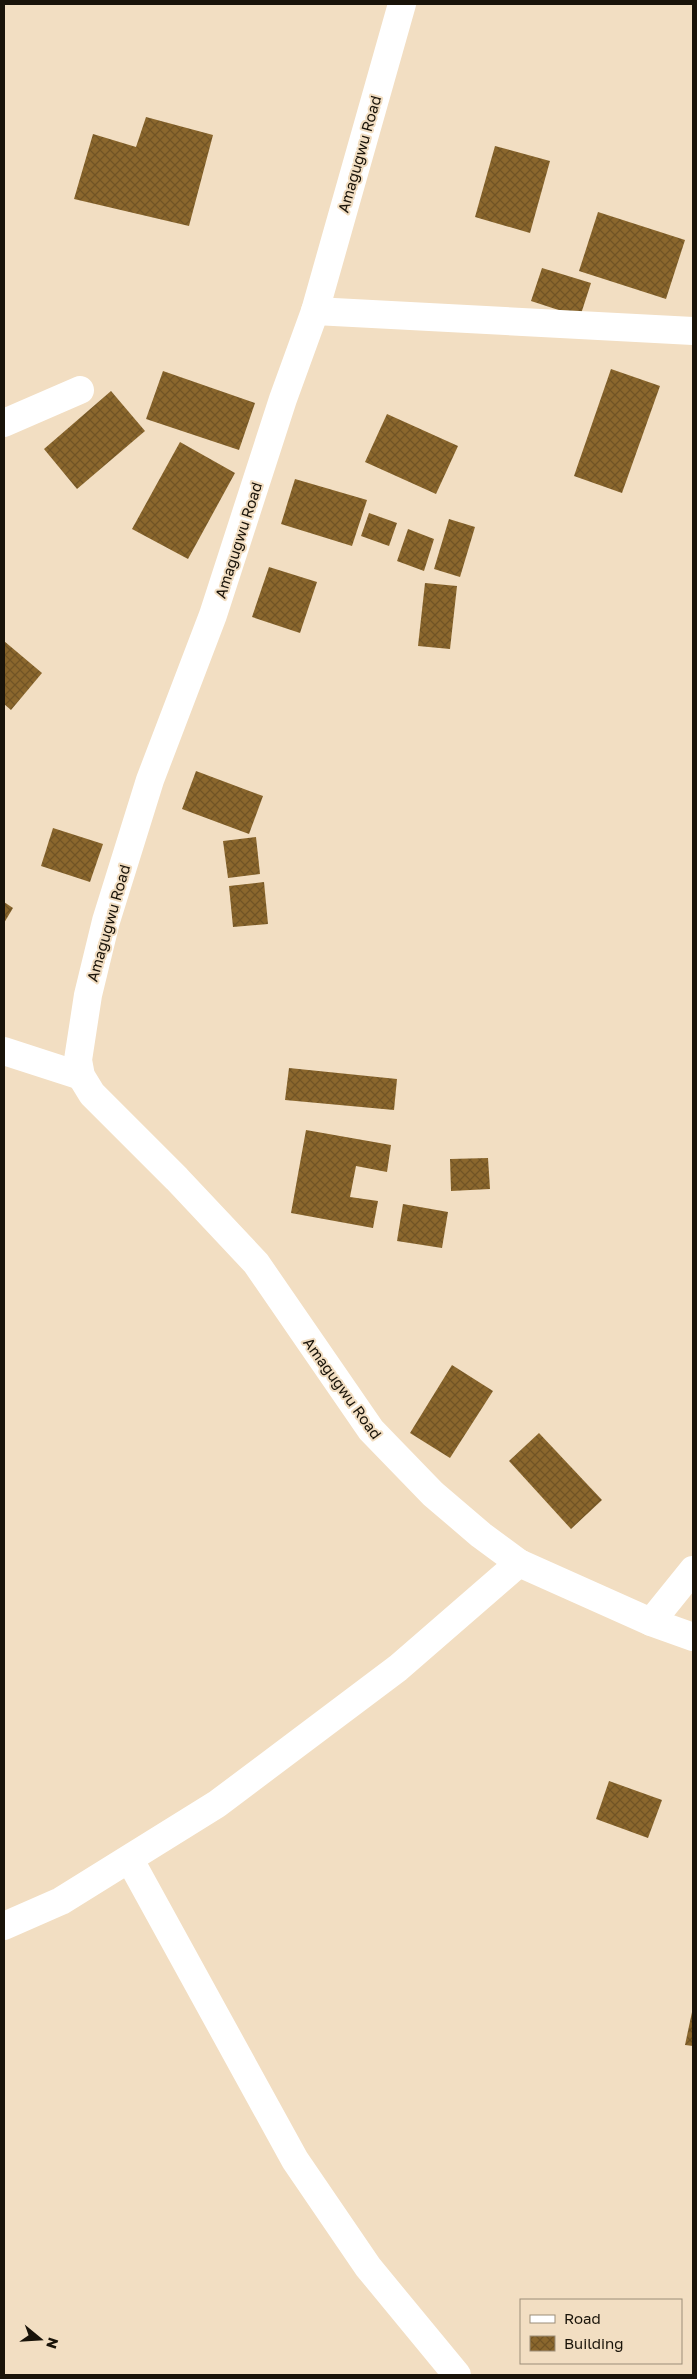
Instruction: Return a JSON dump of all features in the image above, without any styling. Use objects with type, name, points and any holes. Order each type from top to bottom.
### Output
[{"type":"street","name":"Amagugwu Road","points":[[402,4],[315,311],[213,615],[150,780],[109,912],[88,995],[78,1060],[82,1076],[92,1094],[256,1262],[371,1430],[433,1494],[481,1535],[519,1563],[651,1622],[693,1637]]},
{"type":"street","points":[[315,311],[693,331]]},
{"type":"street","points":[[4,423],[80,390]]},
{"type":"street","points":[[4,1051],[82,1076]]},
{"type":"street","points":[[4,1926],[61,1900],[130,1860],[217,1804],[398,1668],[519,1563]]},
{"type":"street","points":[[651,1622],[693,1570]]},
{"type":"street","points":[[130,1860],[295,2160],[368,2267],[457,2375]]},
{"type":"building","points":[[146,117],[213,135],[189,226],[74,199],[93,134],[136,147]]},
{"type":"building","points":[[495,146],[550,161],[530,233],[475,217]]},
{"type":"building","points":[[598,212],[685,240],[666,299],[579,271]]},
{"type":"building","points":[[542,268],[591,283],[580,317],[531,301]]},
{"type":"building","points":[[611,369],[660,386],[622,493],[574,476]]},
{"type":"building","points":[[163,371],[255,403],[239,450],[146,419]]},
{"type":"building","points":[[111,391],[145,431],[77,489],[44,449]]},
{"type":"building","points":[[387,414],[458,446],[436,494],[365,462]]},
{"type":"building","points":[[180,442],[235,473],[188,559],[132,529]]},
{"type":"building","points":[[295,479],[367,500],[352,546],[281,524]]},
{"type":"building","points":[[369,513],[397,523],[389,546],[361,536]]},
{"type":"building","points":[[449,519],[475,527],[460,577],[434,569]]},
{"type":"building","points":[[408,529],[434,539],[424,571],[397,561]]},
{"type":"building","points":[[269,567],[317,582],[300,633],[252,617]]},
{"type":"building","points":[[425,583],[457,586],[450,649],[418,646]]},
{"type":"building","points":[[4,641],[42,673],[11,710],[4,704]]},
{"type":"building","points":[[196,771],[263,796],[249,834],[182,809]]},
{"type":"building","points":[[53,828],[103,844],[90,882],[41,866]]},
{"type":"building","points":[[256,837],[260,874],[228,878],[223,841]]},
{"type":"building","points":[[264,882],[268,924],[233,927],[229,886]]},
{"type":"building","points":[[4,902],[13,908],[4,923]]},
{"type":"building","points":[[289,1068],[397,1079],[394,1110],[285,1100]]},
{"type":"building","points":[[306,1130],[391,1145],[387,1172],[356,1166],[350,1197],[378,1201],[373,1228],[291,1213]]},
{"type":"building","points":[[488,1158],[490,1189],[451,1191],[450,1159]]},
{"type":"building","points":[[403,1204],[448,1212],[442,1248],[397,1241]]},
{"type":"building","points":[[452,1365],[493,1391],[450,1458],[410,1433]]},
{"type":"building","points":[[539,1433],[602,1500],[571,1529],[509,1461]]},
{"type":"building","points":[[609,1781],[662,1800],[648,1838],[596,1819]]},
{"type":"building","points":[[693,2012],[693,2046],[685,2045]]}]
